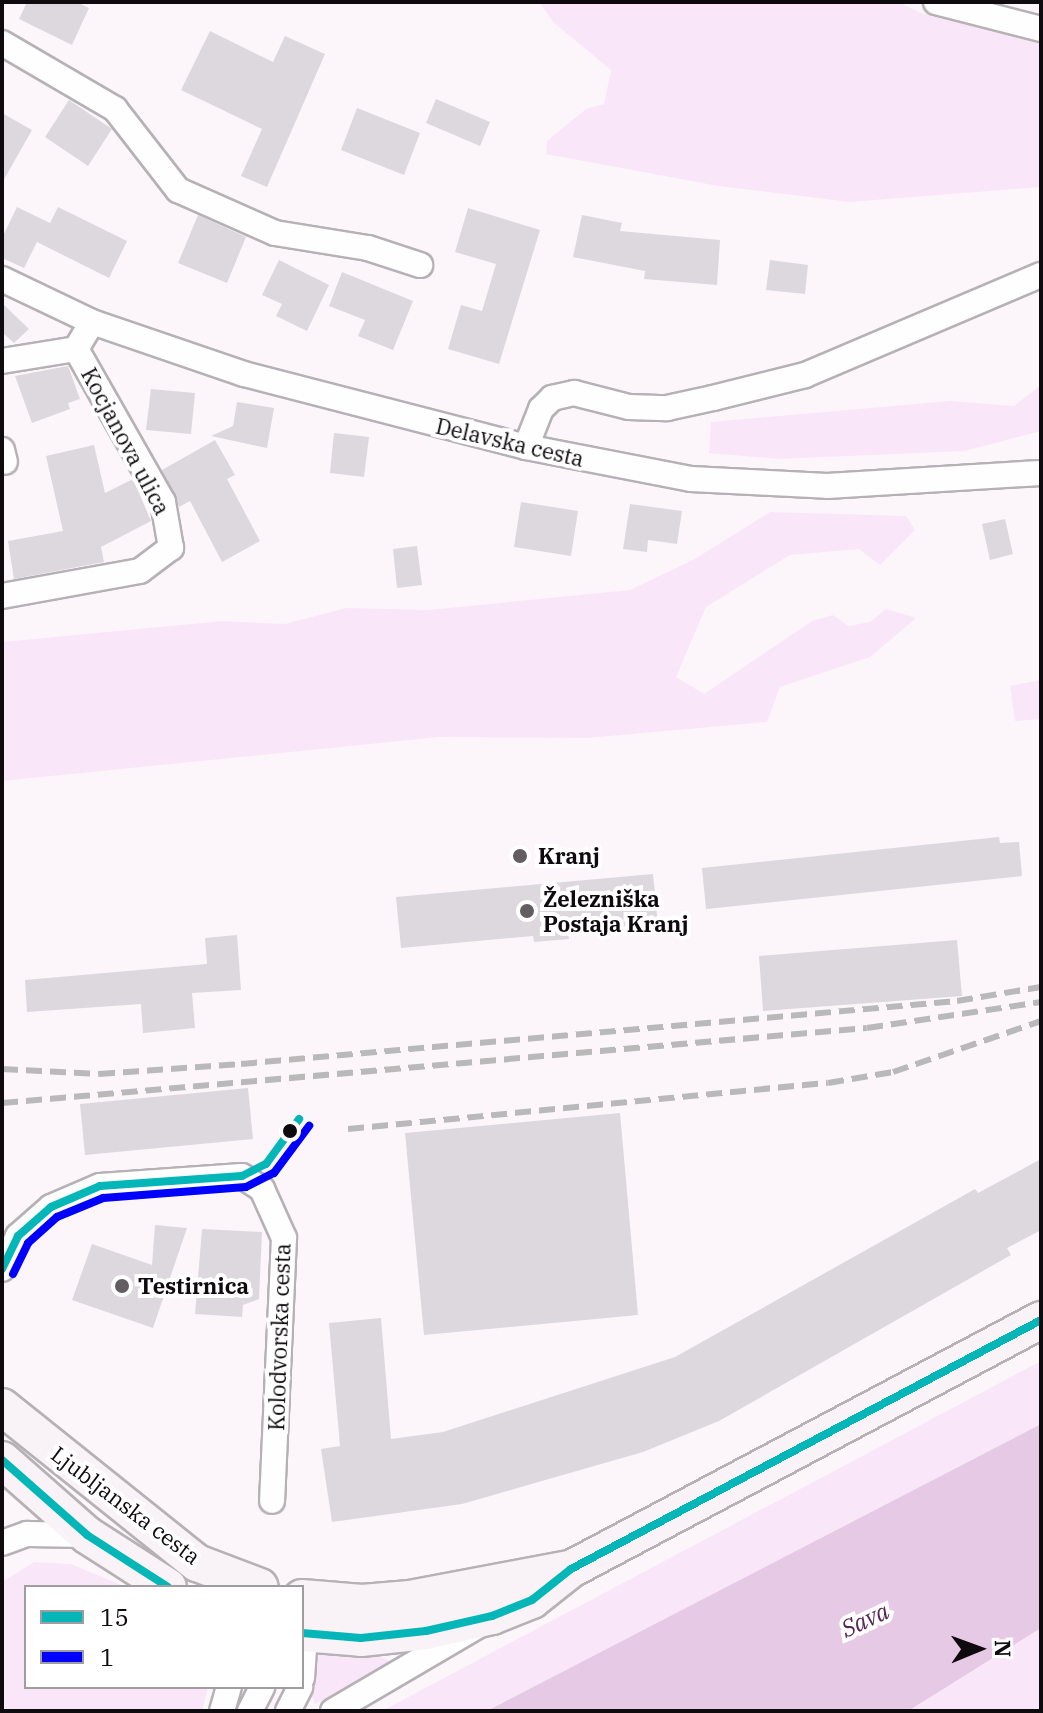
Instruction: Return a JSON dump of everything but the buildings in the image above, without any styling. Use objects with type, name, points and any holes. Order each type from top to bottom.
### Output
[{"type":"main road","points":[[304,1633],[361,1638],[492,1616],[532,1600],[571,1569],[1041,1320]]},
{"type":"main road","name":"Ljubljanska cesta","points":[[2,1407],[197,1563],[255,1585]]},
{"type":"main road","points":[[2,1460],[87,1535],[163,1585]]},
{"type":"main road","points":[[304,1598],[362,1603],[410,1599],[571,1569]]},
{"type":"street","points":[[936,2],[1041,29]]},
{"type":"street","points":[[2,43],[115,109],[178,190],[275,233],[368,248],[420,265]]},
{"type":"street","points":[[526,447],[541,409],[552,398],[574,393],[629,407],[667,408],[728,395],[805,375],[1041,275]]},
{"type":"street","name":"Delavska cesta","points":[[2,279],[92,322],[244,374],[526,447],[691,479],[827,486],[1041,473]]},
{"type":"street","name":"Kocjanova ulica","points":[[76,349],[92,322]]},
{"type":"street","name":"Kocjanova ulica","points":[[2,361],[76,349]]},
{"type":"street","name":"Kocjanova ulica","points":[[2,596],[126,575],[171,548],[163,502],[76,349]]},
{"type":"street","name":"Kolodvorska cesta","points":[[2,1269],[18,1236],[51,1207],[100,1186],[242,1176],[262,1189],[284,1238],[272,1501]]},
{"type":"street","points":[[2,1543],[27,1534],[87,1535]]},
{"type":"street","points":[[333,1711],[492,1616]]},
{"type":"street","points":[[222,1711],[228,1689]]},
{"type":"street","points":[[250,1711],[261,1689]]},
{"type":"street","points":[[288,1711],[299,1689]]},
{"type":"shaded area","points":[[539,2],[898,2],[923,14],[1041,42],[1041,187],[850,202],[718,186],[546,154],[547,141],[586,109],[604,104],[611,70],[554,23]]},
{"type":"shaded area","points":[[1041,385],[1041,431],[965,451],[779,459],[709,453],[711,422],[950,401],[1014,406]]},
{"type":"shaded area","points":[[770,512],[906,516],[915,530],[880,565],[859,549],[790,555],[706,607],[676,677],[704,694],[812,621],[833,615],[848,626],[870,622],[886,609],[916,618],[870,657],[780,687],[767,722],[587,738],[439,737],[2,781],[2,642],[223,621],[285,624],[346,608],[428,610],[630,590],[693,560]]},
{"type":"shaded area","points":[[1041,680],[1041,719],[1015,721],[1010,686]]},
{"type":"shaded area","points":[[1041,1361],[1041,1424],[487,1711],[382,1711]]},
{"type":"shaded area","points":[[34,1562],[71,1564],[121,1585],[24,1585],[24,1689],[208,1689],[202,1711],[2,1711],[2,1582]]},
{"type":"shaded area","points":[[1041,1628],[1041,1711],[908,1711],[937,1688]]},
{"type":"shaded area","points":[[319,1655],[380,1655],[390,1662],[388,1668],[315,1704],[311,1694]]},
{"type":"water","name":"Sava","points":[[1041,1424],[1041,1628],[908,1711],[487,1711]]},
{"type":"railway","points":[[2,1069],[99,1074],[241,1064],[957,1001],[1041,987]]},
{"type":"railway","points":[[2,1103],[867,1028],[1041,1002]]},
{"type":"railway","points":[[348,1129],[828,1083],[893,1072],[1041,1021]]},
{"type":"transit line","name":"15","points":[[2,1269],[18,1236],[51,1207],[100,1186],[242,1176],[266,1164],[299,1119]]},
{"type":"transit line","name":"1","points":[[13,1274],[28,1243],[57,1217],[103,1198],[246,1187],[274,1173],[309,1126]]},
{"type":"transit line","name":"15","points":[[304,1633],[361,1638],[426,1631],[492,1616],[532,1600],[571,1569],[1041,1320]]},
{"type":"transit line","name":"15","points":[[2,1460],[87,1535],[165,1585]]},
{"type":"place","name":"Kranj","points":[[520,856]]},
{"type":"place","name":"Železniška Postaja Kranj","points":[[527,911]]},
{"type":"place","name":"Testirnica","points":[[122,1286]]}]
